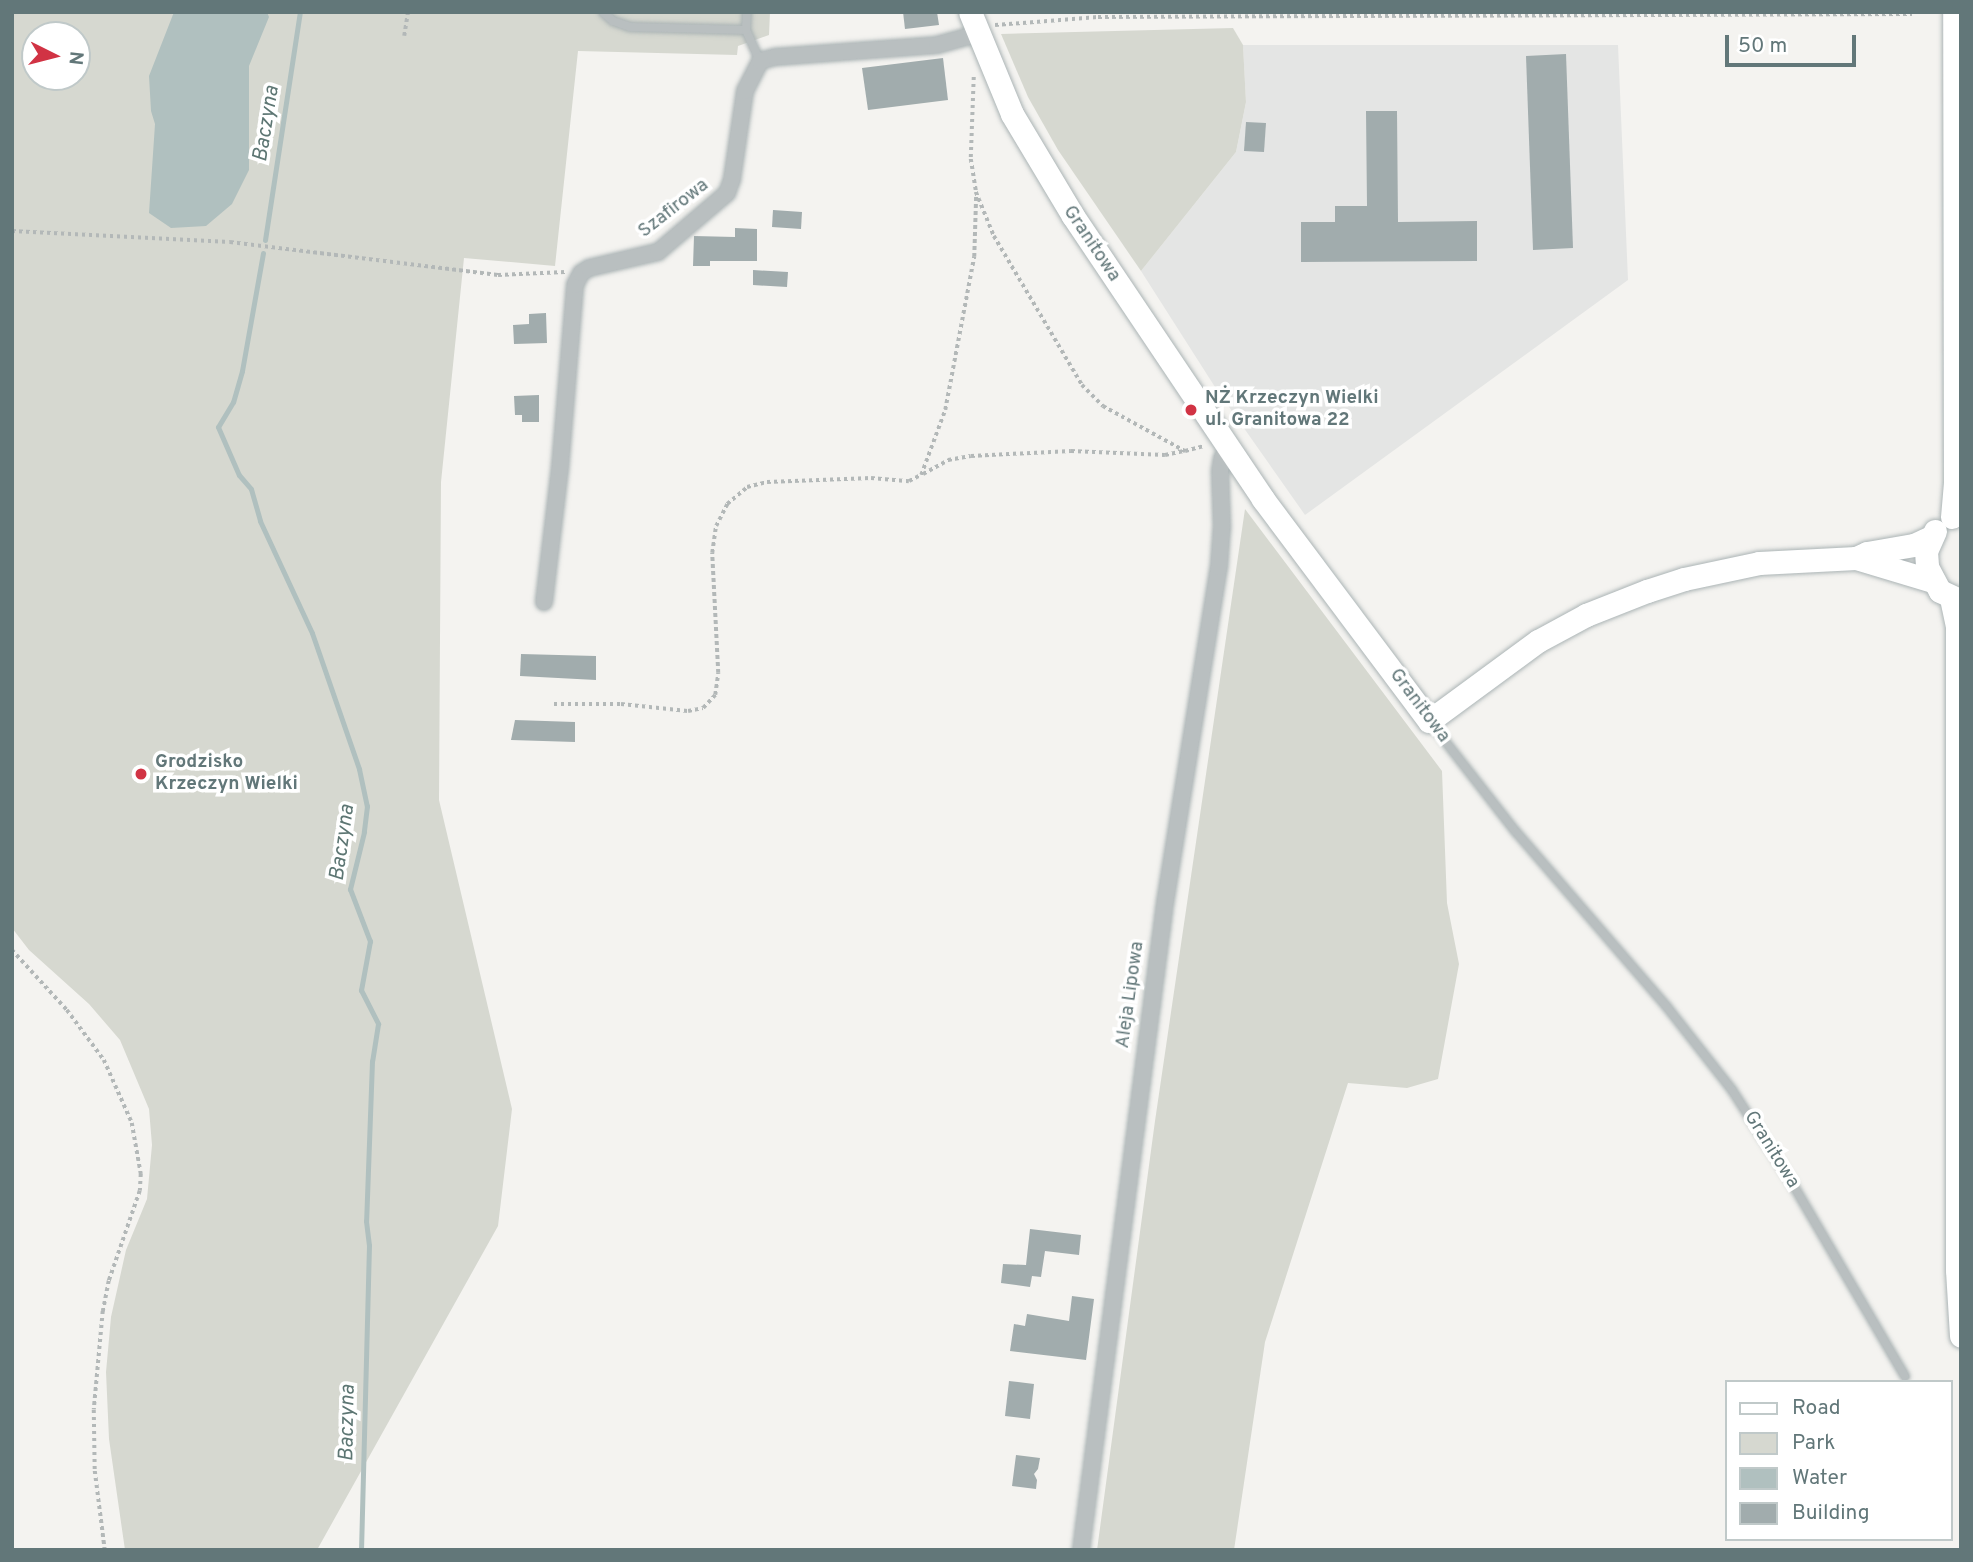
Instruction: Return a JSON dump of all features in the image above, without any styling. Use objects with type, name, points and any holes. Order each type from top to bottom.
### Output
[{"type":"street","points":[[1429,720],[1538,641],[1616,602],[1720,570],[1780,561],[1856,558],[1867,553],[1914,545],[1931,537],[1956,516],[1954,12]]},
{"type":"street","points":[[760,61],[775,57],[937,45],[973,23]]},
{"type":"street","name":"Granitowa","points":[[973,23],[1003,96],[1040,164],[1226,446],[1429,720]]},
{"type":"street","name":"Szafirowa","points":[[581,273],[589,268],[658,252],[726,193],[732,179],[746,91],[760,61]]},
{"type":"street","points":[[544,602],[559,481],[575,285],[581,273]]},
{"type":"street","name":"Aleja Lipowa","points":[[1081,1550],[1165,903],[1220,559],[1220,471],[1226,446]]},
{"type":"street","points":[[1931,537],[1927,567],[1932,581]]},
{"type":"street","points":[[1856,558],[1871,565],[1916,574],[1932,581],[1956,599],[1957,1270],[1961,1336]]},
{"type":"lane","points":[[603,12],[613,21],[630,27],[746,30]]},
{"type":"lane","points":[[747,12],[746,30],[760,61]]},
{"type":"lane","name":"Granitowa","points":[[1429,720],[1516,832],[1667,1007],[1732,1090],[1792,1183],[1905,1376]]},
{"type":"path","points":[[404,36],[408,12]]},
{"type":"path","points":[[921,475],[945,410],[974,257],[976,192],[971,159],[973,23],[996,25],[1098,14],[1912,14]]},
{"type":"path","points":[[976,192],[994,236],[1082,385],[1103,406],[1185,451]]},
{"type":"path","points":[[12,231],[230,242],[498,275],[581,273]]},
{"type":"path","points":[[554,704],[621,704],[688,712],[703,708],[715,695],[718,673],[712,553],[716,526],[727,503],[747,487],[767,482],[870,478],[909,481],[948,460],[971,456],[1071,451],[1165,455],[1226,446]]},
{"type":"path","points":[[12,950],[67,1010],[104,1060],[132,1124],[141,1174],[140,1191],[109,1281],[103,1311],[94,1410],[95,1471],[105,1550]]},
{"type":"shaded area","points":[[1243,45],[1618,45],[1628,280],[1305,515],[1215,387],[1141,271],[1236,152],[1246,102]]},
{"type":"green space","points":[[12,12],[770,12],[769,35],[738,46],[737,55],[578,51],[555,266],[464,258],[441,482],[439,800],[512,1109],[498,1226],[317,1550],[125,1550],[109,1439],[106,1372],[111,1317],[126,1250],[147,1199],[152,1145],[149,1109],[120,1040],[89,1004],[29,950],[12,928]]},
{"type":"green space","points":[[1233,28],[1243,45],[1246,102],[1236,152],[1141,271],[1058,150],[1028,97],[1001,34]]},
{"type":"green space","points":[[1245,509],[1442,771],[1447,903],[1459,964],[1438,1079],[1407,1088],[1348,1083],[1265,1342],[1234,1550],[1097,1550],[1155,1121]]},
{"type":"water","points":[[174,12],[267,12],[269,17],[249,66],[249,170],[232,204],[206,226],[171,228],[149,213],[155,124],[151,111],[149,76]]},
{"type":"building","points":[[903,12],[937,12],[939,25],[905,29]]},
{"type":"building","points":[[1566,54],[1573,248],[1533,250],[1526,56]]},
{"type":"building","points":[[943,58],[948,100],[868,110],[862,68]]},
{"type":"building","points":[[1366,111],[1397,111],[1398,222],[1477,221],[1477,261],[1301,262],[1301,222],[1335,222],[1335,206],[1367,206]]},
{"type":"building","points":[[1246,122],[1266,123],[1264,152],[1244,151]]},
{"type":"building","points":[[773,210],[802,212],[801,229],[772,227]]},
{"type":"building","points":[[735,228],[757,229],[757,261],[710,261],[710,266],[693,266],[694,236],[735,237]]},
{"type":"building","points":[[753,270],[788,272],[787,287],[753,285]]},
{"type":"building","points":[[546,313],[547,343],[514,344],[513,325],[529,324],[529,314]]},
{"type":"building","points":[[539,395],[539,422],[522,422],[522,415],[515,415],[514,396]]},
{"type":"building","points":[[521,654],[596,656],[596,680],[520,676]]},
{"type":"building","points":[[515,720],[575,722],[575,742],[511,740]]},
{"type":"building","points":[[1030,1229],[1081,1235],[1079,1255],[1045,1251],[1041,1277],[1032,1276],[1030,1287],[1001,1283],[1003,1264],[1026,1265]]},
{"type":"building","points":[[1072,1296],[1094,1299],[1086,1360],[1010,1351],[1014,1324],[1025,1326],[1027,1314],[1069,1321]]},
{"type":"building","points":[[1009,1381],[1034,1384],[1030,1419],[1005,1416]]},
{"type":"building","points":[[1016,1455],[1040,1458],[1034,1474],[1037,1480],[1036,1489],[1012,1486]]},
{"type":"waterway","name":"Baczyna","points":[[265,240],[300,12]]},
{"type":"waterway","name":"Baczyna","points":[[263,253],[242,371],[233,402],[218,427],[239,475],[251,489],[260,521],[312,633],[359,769],[367,806],[364,832],[350,889],[370,941],[361,990],[378,1024],[372,1061],[366,1221],[369,1245],[361,1550]]},
{"type":"place","name":"NŻ Krzeczyn Wielki ul. Granitowa 22","points":[[1191,410]]},
{"type":"place","name":"Grodzisko Krzeczyn Wielki","points":[[141,774]]}]
